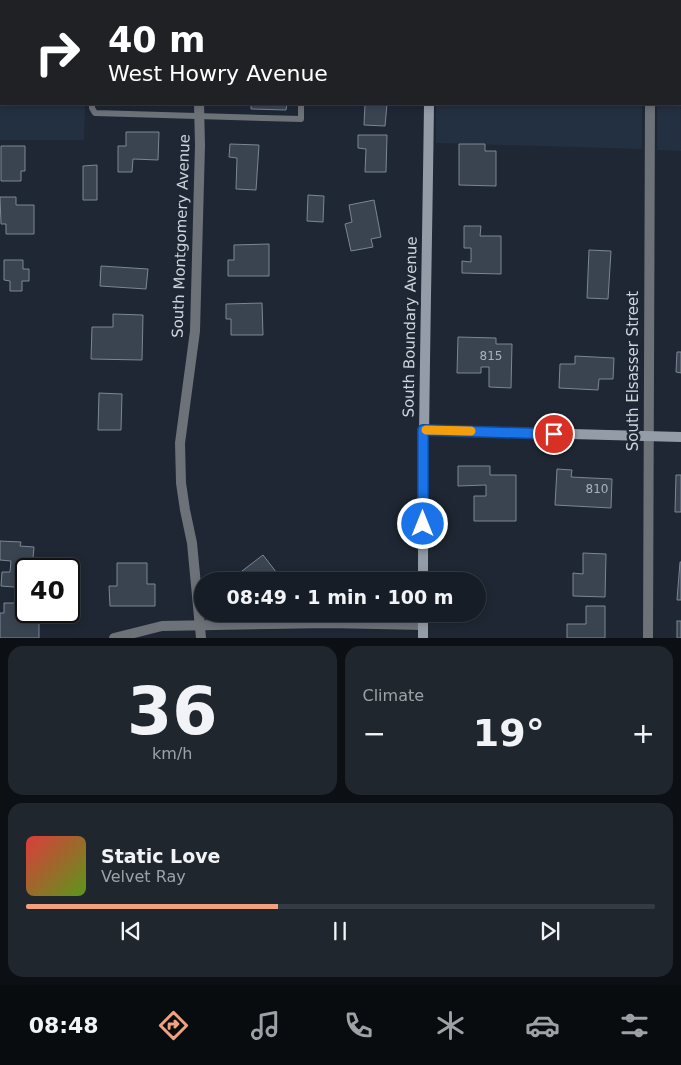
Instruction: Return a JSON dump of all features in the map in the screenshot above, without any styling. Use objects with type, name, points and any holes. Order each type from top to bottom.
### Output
[{"type":"street","name":"South Montgomery Avenue","points":[[199,105],[195,331],[180,443],[181,483],[192,543],[201,638]]},
{"type":"street","name":"South Boundary Avenue","points":[[423,572],[423,430],[429,105]]},
{"type":"street","name":"South Elsasser Street","points":[[648,638],[650,105]]},
{"type":"street","points":[[423,430],[681,437]]},
{"type":"street","points":[[114,638],[162,626],[329,623],[423,625],[423,638]]},
{"type":"lane","points":[[92,105],[95,113],[301,119],[301,105]]},
{"type":"shaded area","points":[[0,105],[85,105],[84,140],[0,140]]},
{"type":"shaded area","points":[[436,105],[642,105],[642,149],[436,143]]},
{"type":"shaded area","points":[[657,105],[681,105],[681,151],[657,150]]},
{"type":"building","points":[[251,105],[287,105],[286,110],[251,109]]},
{"type":"building","points":[[365,105],[387,105],[385,126],[364,125]]},
{"type":"building","points":[[126,132],[159,132],[158,160],[133,159],[132,172],[118,172],[118,146],[126,146]]},
{"type":"building","points":[[358,135],[387,135],[386,172],[365,172],[366,149],[358,148]]},
{"type":"building","points":[[230,144],[259,145],[256,190],[236,189],[237,158],[229,157]]},
{"type":"building","points":[[459,144],[485,144],[485,151],[496,151],[496,186],[459,185]]},
{"type":"building","points":[[1,146],[25,146],[25,171],[21,171],[21,181],[1,181]]},
{"type":"building","points":[[97,165],[97,200],[83,200],[83,166]]},
{"type":"building","points":[[308,195],[324,196],[323,222],[307,221]]},
{"type":"building","points":[[0,197],[16,197],[16,205],[34,205],[34,234],[6,234],[6,224],[1,224]]},
{"type":"building","points":[[374,200],[381,237],[371,239],[373,247],[351,251],[345,224],[352,222],[349,205]]},
{"type":"building","points":[[464,226],[481,226],[480,236],[501,236],[501,274],[462,273],[462,261],[471,262],[471,248],[464,248]]},
{"type":"building","points":[[269,244],[269,276],[228,276],[228,260],[234,260],[234,245]]},
{"type":"building","points":[[589,250],[611,251],[608,299],[587,298]]},
{"type":"building","points":[[4,260],[23,260],[23,269],[29,269],[29,281],[22,281],[22,291],[10,291],[10,281],[4,280]]},
{"type":"building","points":[[101,266],[148,269],[146,289],[100,286]]},
{"type":"building","points":[[262,303],[263,335],[231,335],[231,319],[226,319],[226,304]]},
{"type":"building","points":[[113,314],[143,315],[142,360],[91,359],[92,327],[113,327]]},
{"type":"building","points":[[458,337],[496,338],[496,344],[512,344],[511,388],[489,387],[489,367],[481,367],[481,373],[457,373]]},
{"type":"building","points":[[677,352],[681,352],[681,373],[676,372]]},
{"type":"building","points":[[575,356],[614,358],[613,379],[599,379],[598,390],[559,388],[560,364],[575,364]]},
{"type":"building","points":[[99,393],[122,394],[121,430],[98,430]]},
{"type":"building","points":[[458,466],[490,466],[490,475],[516,475],[516,521],[474,521],[474,496],[486,496],[486,485],[458,486]]},
{"type":"building","points":[[557,469],[572,470],[571,477],[612,479],[611,508],[555,505]]},
{"type":"building","points":[[676,475],[681,475],[681,512],[675,512]]},
{"type":"building","points":[[0,541],[21,542],[20,546],[34,547],[33,558],[15,558],[15,587],[1,586],[2,572],[10,572],[11,561],[0,560]]},
{"type":"building","points":[[583,553],[606,554],[605,597],[573,596],[573,573],[583,574]]},
{"type":"building","points":[[263,555],[276,572],[241,572]]},
{"type":"building","points":[[680,562],[681,600],[677,600]]},
{"type":"building","points":[[117,563],[147,563],[147,584],[155,584],[155,606],[110,606],[109,586],[117,586]]},
{"type":"building","points":[[4,603],[15,603],[15,623],[39,623],[39,638],[0,638],[0,613],[4,613]]},
{"type":"building","points":[[586,606],[605,606],[605,638],[567,638],[567,624],[586,624]]},
{"type":"building","points":[[677,621],[681,621],[681,638],[677,638]]},
{"type":"slow traffic","points":[[426,430],[471,431]]},
{"type":"route","points":[[423,524],[423,430],[554,434]]}]
